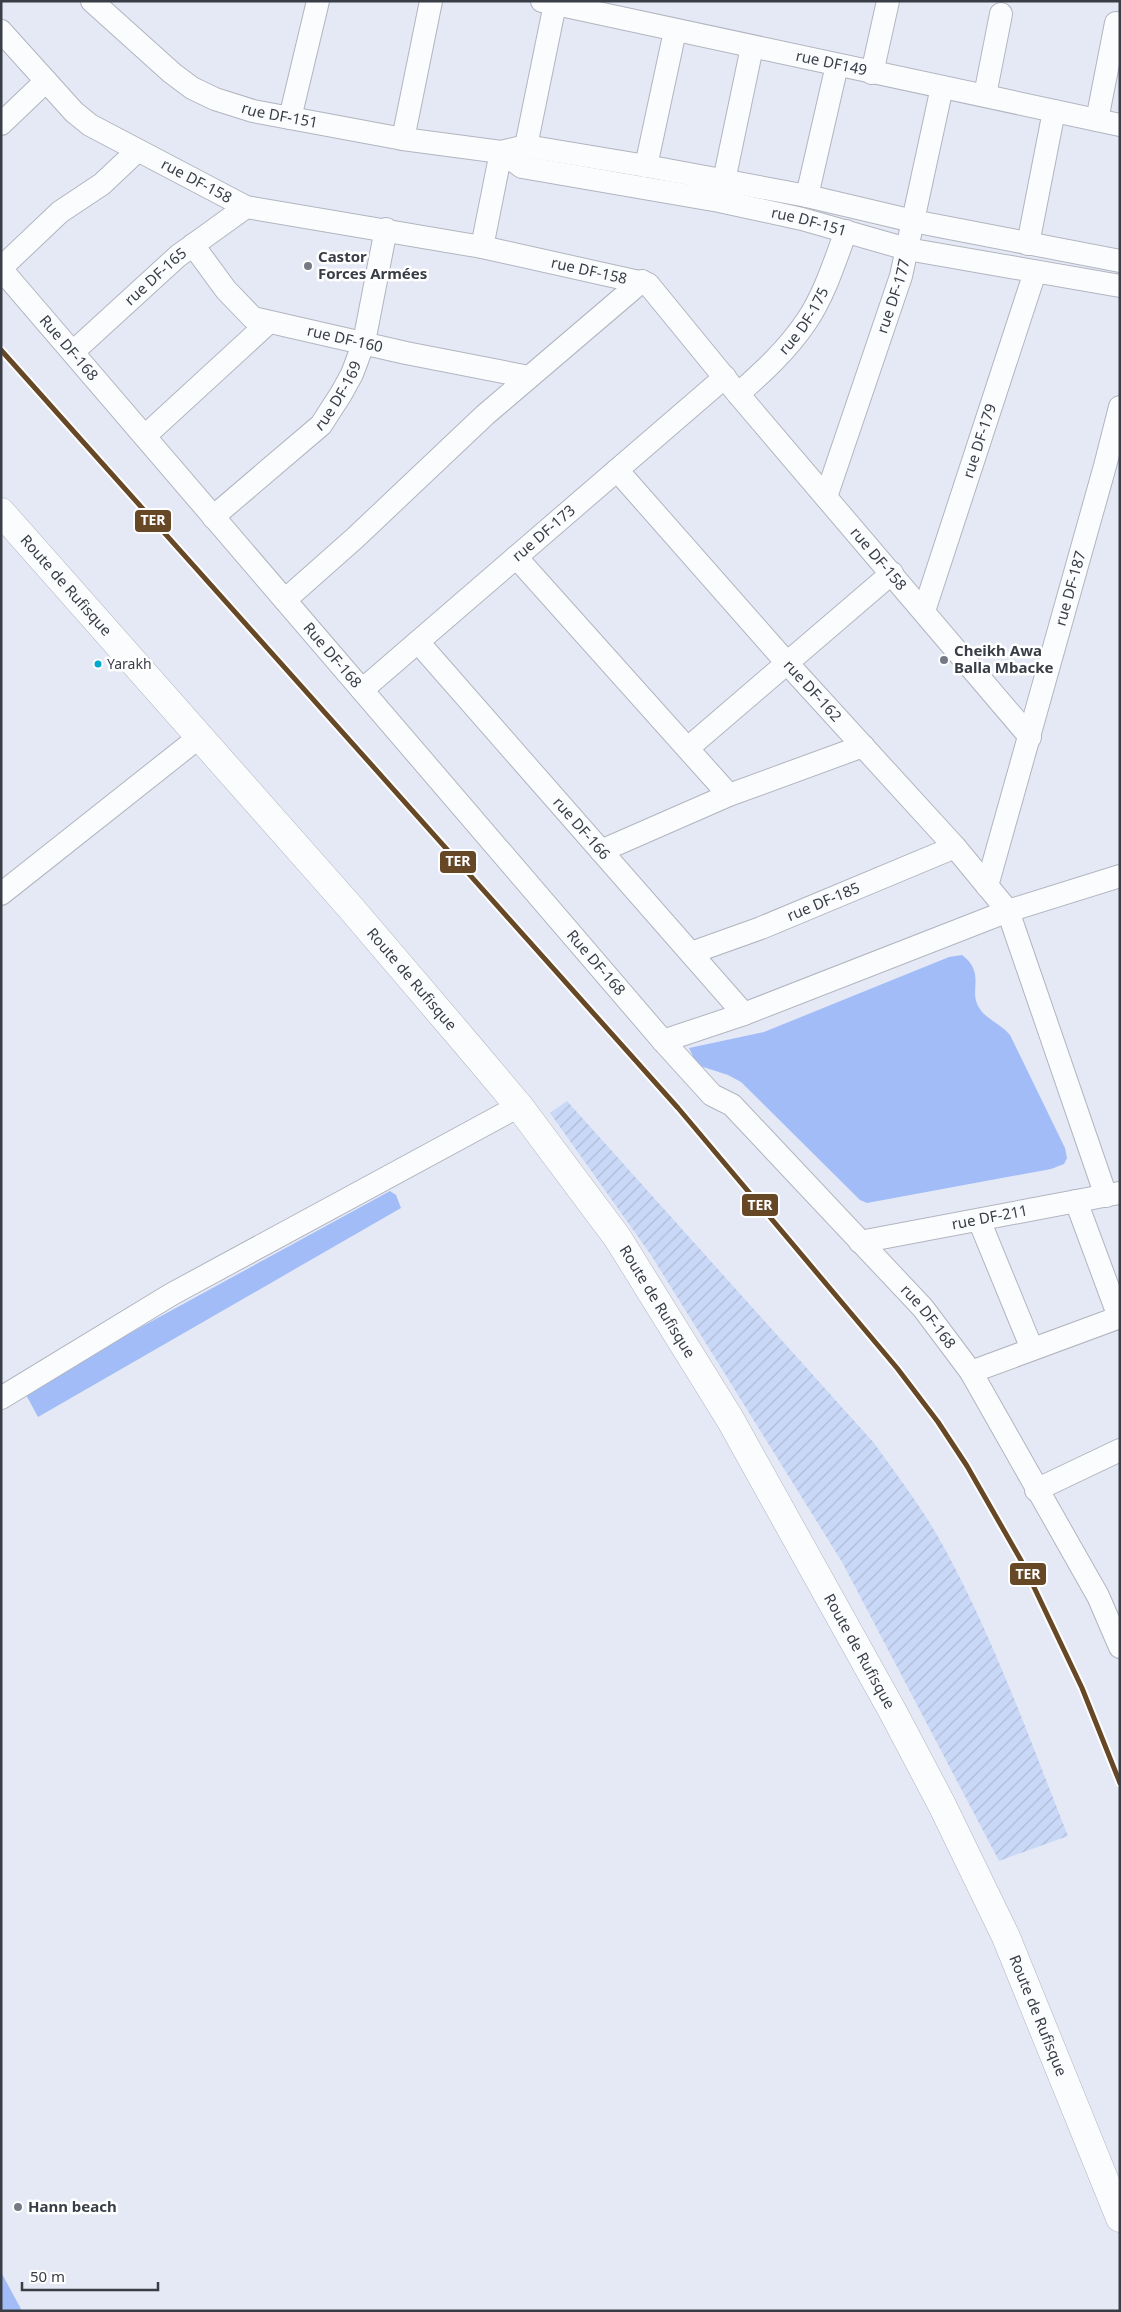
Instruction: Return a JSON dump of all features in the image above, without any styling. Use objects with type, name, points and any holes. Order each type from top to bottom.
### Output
[{"type":"main road","name":"Route de Rufisque","points":[[1,512],[198,738],[350,907],[519,1106],[617,1237],[730,1419],[893,1712],[942,1805],[1006,1937],[1120,2218]]},
{"type":"street","name":"rue DF-151","points":[[92,1],[149,54],[192,88],[215,99],[253,111],[402,139],[501,152],[526,146],[646,166],[907,249],[1120,286]]},
{"type":"street","points":[[290,118],[318,1]]},
{"type":"street","points":[[402,139],[432,1]]},
{"type":"street","points":[[872,73],[888,1]]},
{"type":"street","points":[[526,146],[549,3]]},
{"type":"street","name":"rue DF149","points":[[549,3],[1120,125]]},
{"type":"street","points":[[985,96],[1001,14]]},
{"type":"street","points":[[1097,120],[1116,23]]},
{"type":"street","points":[[646,166],[675,31]]},
{"type":"street","name":"rue DF-158","points":[[1,32],[74,112],[90,125],[246,207],[482,246],[642,281],[648,284],[663,299],[731,386],[1030,737]]},
{"type":"street","points":[[722,191],[752,47]]},
{"type":"street","points":[[807,196],[837,65]]},
{"type":"street","points":[[1,124],[46,81]]},
{"type":"street","name":"rue DF-177","points":[[826,497],[901,276],[942,87]]},
{"type":"street","points":[[1028,244],[1054,111]]},
{"type":"street","points":[[1,269],[60,212],[102,184],[137,151]]},
{"type":"street","name":"rue DF-151","points":[[501,152],[522,167],[722,191],[807,196],[913,221],[1120,261]]},
{"type":"street","points":[[482,246],[501,152]]},
{"type":"street","name":"rue DF-165","points":[[73,352],[178,256],[246,207]]},
{"type":"street","name":"rue DF-169","points":[[214,517],[321,426],[352,374],[364,342],[386,229]]},
{"type":"street","name":"rue DF-175","points":[[731,386],[775,361],[807,321],[834,265],[846,231]]},
{"type":"street","name":"rue DF-160","points":[[193,245],[241,308],[253,318],[268,323],[364,342],[406,354],[529,377]]},
{"type":"street","name":"Rue DF-168","points":[[1,269],[663,1041]]},
{"type":"street","name":"rue DF-179","points":[[924,611],[1035,272]]},
{"type":"street","points":[[285,600],[355,538],[464,434],[642,281]]},
{"type":"street","points":[[145,436],[268,323]]},
{"type":"street","name":"rue DF-173","points":[[362,690],[618,470],[731,386]]},
{"type":"street","name":"rue DF-187","points":[[987,886],[1106,466],[1120,407]]},
{"type":"street","name":"rue DF-162","points":[[618,470],[787,663],[955,848],[1008,910]]},
{"type":"street","points":[[516,557],[729,795]]},
{"type":"street","points":[[688,748],[892,573]]},
{"type":"street","name":"rue DF-166","points":[[418,642],[744,1014]]},
{"type":"street","points":[[1,894],[198,738]]},
{"type":"street","points":[[601,851],[729,795],[863,746]]},
{"type":"street","name":"rue DF-185","points":[[691,953],[761,928],[955,848]]},
{"type":"street","points":[[663,1041],[744,1014],[1008,910],[1120,876]]},
{"type":"street","points":[[1008,910],[1113,1194]]},
{"type":"street","name":"rue DF-168","points":[[663,1041],[712,1095],[732,1105],[923,1308],[971,1372],[1036,1490],[1098,1596],[1120,1648]]},
{"type":"street","points":[[1,1398],[172,1294],[519,1106]]},
{"type":"street","name":"rue DF-211","points":[[860,1242],[1113,1194]]},
{"type":"street","points":[[971,1372],[1120,1317],[1076,1201]]},
{"type":"street","points":[[979,1220],[1032,1349]]},
{"type":"street","points":[[1036,1490],[1120,1450]]},
{"type":"shaded area","points":[[567,1101],[874,1443],[912,1496],[930,1523],[964,1585],[1011,1692],[1068,1836],[999,1861],[842,1562],[651,1255],[550,1113]]},
{"type":"water","points":[[962,955],[974,969],[975,996],[980,1009],[1010,1035],[1065,1148],[1067,1158],[1064,1164],[1051,1169],[867,1203],[860,1200],[741,1082],[728,1075],[697,1065],[689,1048],[764,1032],[949,957]]},
{"type":"water","points":[[390,1191],[396,1195],[401,1208],[38,1417],[24,1391]]},
{"type":"water","points":[[1,2272],[21,2309],[22,2311],[1,2311]]},
{"type":"transit line","name":"TER","points":[[1,350],[678,1108],[897,1368],[938,1422],[967,1466],[1022,1562],[1082,1688],[1120,1783]]},
{"type":"place","name":"Castor Forces Armées","points":[[308,266]]},
{"type":"place","name":"Cheikh Awa Balla Mbacke","points":[[944,660]]},
{"type":"place","name":"Yarakh","points":[[98,664]]},
{"type":"place","name":"Hann beach","points":[[18,2207]]}]
